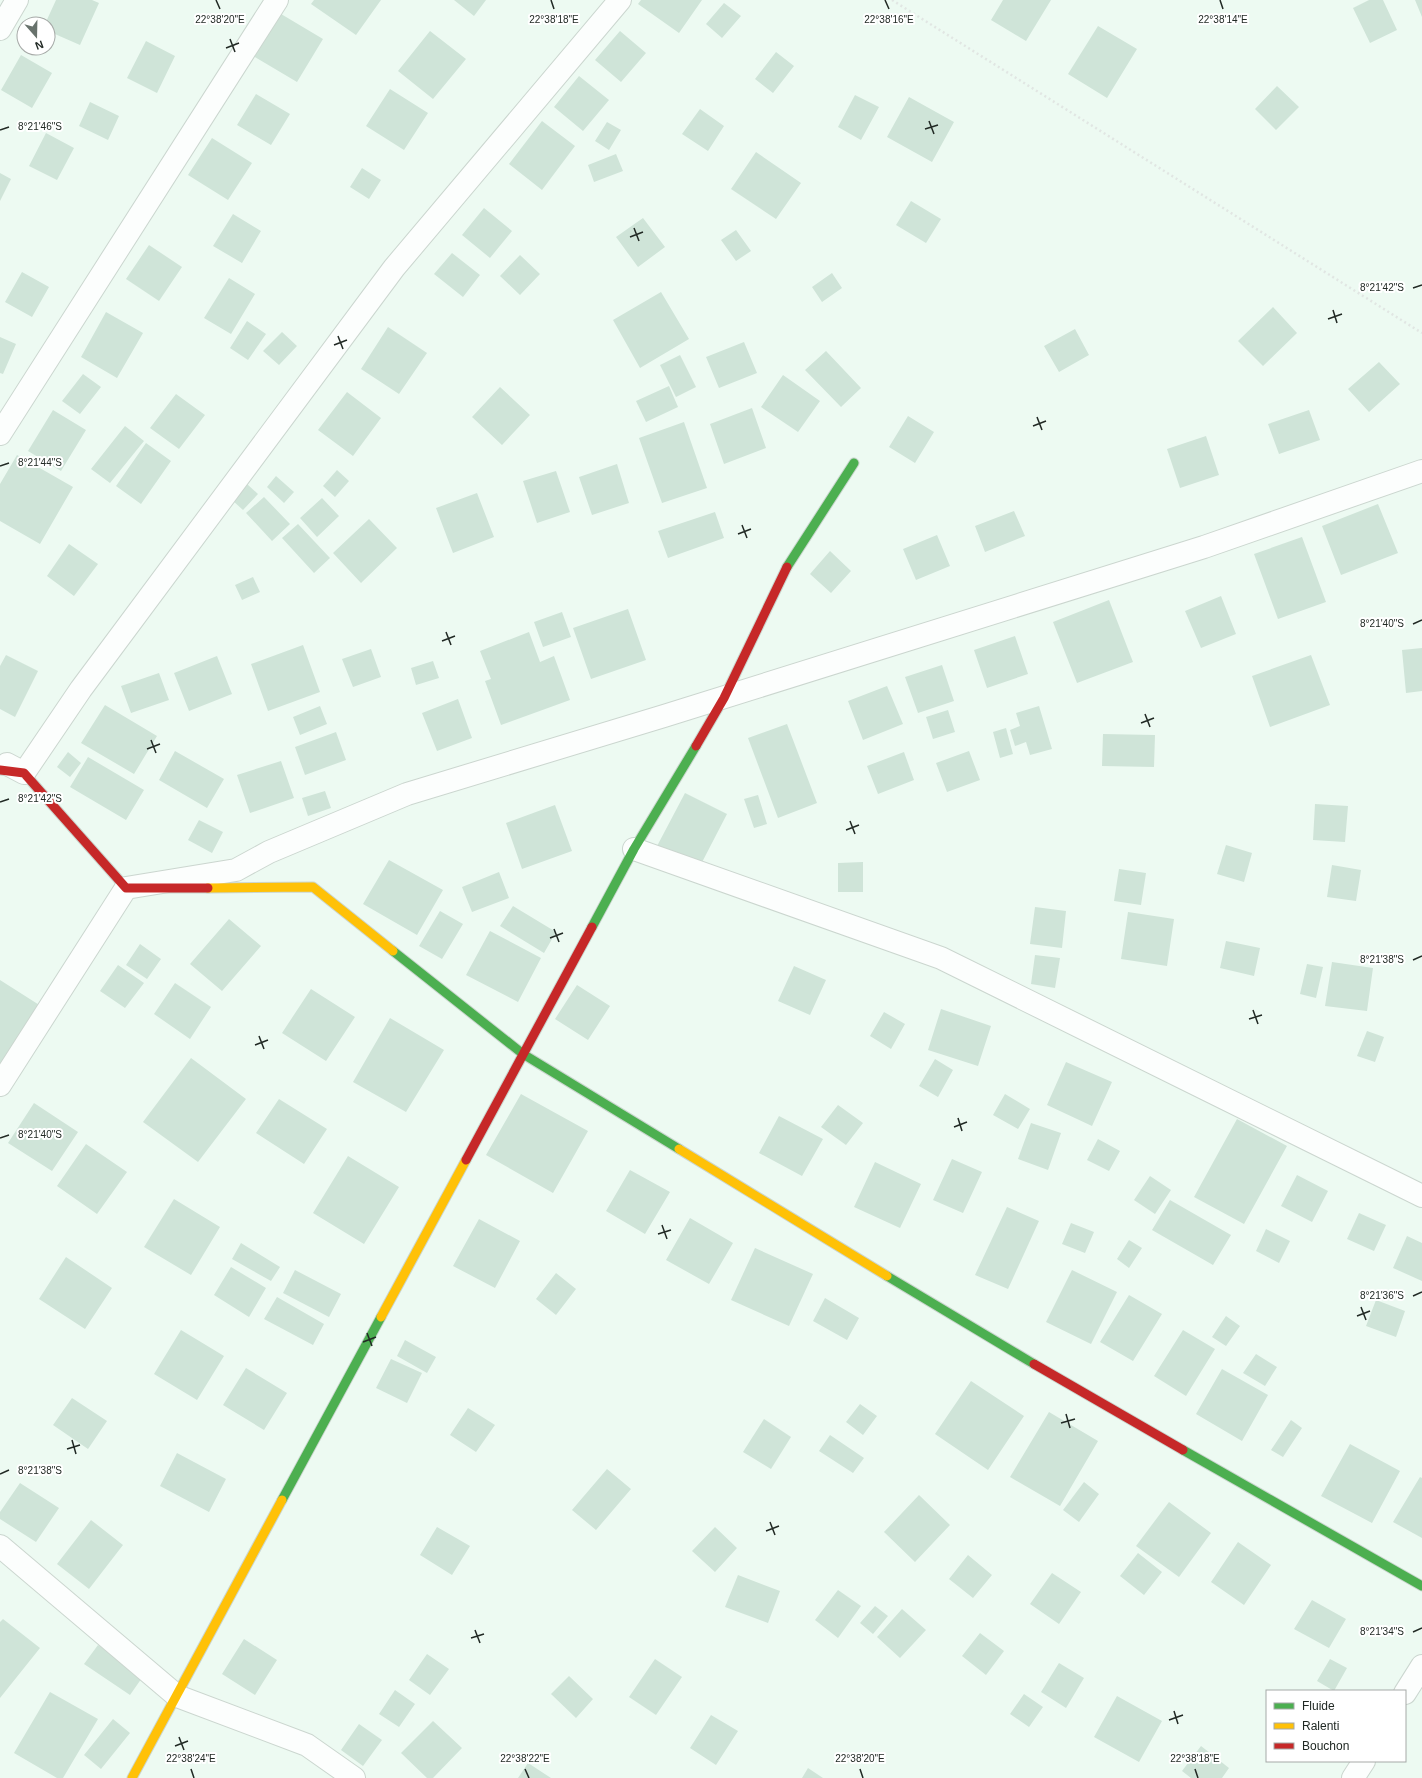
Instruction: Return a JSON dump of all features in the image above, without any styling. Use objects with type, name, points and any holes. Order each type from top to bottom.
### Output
[{"type":"street","points":[[0,29],[17,0]]},
{"type":"street","points":[[0,434],[277,0]]},
{"type":"street","points":[[24,773],[81,689],[394,268],[620,0]]},
{"type":"street","points":[[132,1778],[634,849],[724,698],[788,566],[854,463]]},
{"type":"street","points":[[0,1085],[126,888],[236,870],[269,852],[406,794],[724,698],[1204,547],[1422,471]]},
{"type":"street","points":[[0,760],[24,773],[126,888],[313,887],[523,1054],[1021,1357],[1422,1586]]},
{"type":"street","points":[[0,770],[24,773]]},
{"type":"street","points":[[634,849],[941,958],[1422,1196]]},
{"type":"street","points":[[0,1546],[177,1696],[307,1745],[354,1778]]},
{"type":"street","points":[[1406,1692],[1422,1666]]},
{"type":"street","points":[[1353,1778],[1363,1762]]},
{"type":"path","points":[[892,0],[1422,332]]},
{"type":"building","points":[[56,0],[92,0],[99,3],[80,45],[56,34],[56,16],[49,16]]},
{"type":"building","points":[[314,0],[381,0],[356,35],[311,4]]},
{"type":"building","points":[[454,0],[486,0],[474,16]]},
{"type":"building","points":[[641,0],[702,0],[679,33],[638,4]]},
{"type":"building","points":[[1003,0],[1051,0],[1026,41],[991,20]]},
{"type":"building","points":[[1369,0],[1383,0],[1397,30],[1370,43],[1353,8]]},
{"type":"building","points":[[1415,0],[1422,0],[1422,17]]},
{"type":"building","points":[[724,3],[741,16],[722,38],[706,24]]},
{"type":"building","points":[[276,11],[323,39],[297,82],[250,54]]},
{"type":"building","points":[[1098,26],[1137,49],[1107,98],[1068,74]]},
{"type":"building","points":[[430,31],[466,59],[433,99],[398,71]]},
{"type":"building","points":[[620,31],[646,53],[621,82],[595,60]]},
{"type":"building","points":[[146,41],[175,56],[157,93],[127,78]]},
{"type":"building","points":[[776,52],[794,66],[773,93],[755,79]]},
{"type":"building","points":[[20,56],[52,73],[32,108],[1,90]]},
{"type":"building","points":[[579,76],[609,100],[583,131],[554,107]]},
{"type":"building","points":[[1277,86],[1299,107],[1276,130],[1255,109]]},
{"type":"building","points":[[390,89],[428,113],[404,150],[366,126]]},
{"type":"building","points":[[256,94],[290,114],[271,145],[237,125]]},
{"type":"building","points":[[855,95],[879,107],[861,140],[838,127]]},
{"type":"building","points":[[909,97],[954,122],[932,162],[887,137]]},
{"type":"building","points":[[90,102],[119,116],[108,140],[79,126]]},
{"type":"building","points":[[700,109],[724,126],[708,151],[682,134]]},
{"type":"building","points":[[542,121],[575,146],[542,190],[509,164]]},
{"type":"building","points":[[607,122],[621,130],[609,150],[595,141]]},
{"type":"building","points":[[46,133],[74,148],[57,180],[29,166]]},
{"type":"building","points":[[212,138],[252,163],[228,200],[188,175]]},
{"type":"building","points":[[756,152],[801,183],[776,219],[731,189]]},
{"type":"building","points":[[616,154],[623,171],[594,182],[588,165]]},
{"type":"building","points":[[362,168],[381,180],[369,199],[350,187]]},
{"type":"building","points":[[0,173],[11,179],[0,201]]},
{"type":"building","points":[[911,201],[941,219],[926,243],[896,225]]},
{"type":"building","points":[[484,208],[512,231],[490,258],[462,235]]},
{"type":"building","points":[[233,214],[261,231],[242,263],[213,246]]},
{"type":"building","points":[[643,218],[665,247],[638,267],[616,237]]},
{"type":"building","points":[[736,230],[751,251],[736,261],[721,240]]},
{"type":"building","points":[[149,245],[182,267],[159,301],[126,279]]},
{"type":"building","points":[[452,253],[480,275],[463,297],[434,274]]},
{"type":"building","points":[[520,255],[540,274],[520,295],[500,276]]},
{"type":"building","points":[[22,272],[49,287],[32,317],[5,302]]},
{"type":"building","points":[[832,273],[842,288],[822,302],[812,287]]},
{"type":"building","points":[[229,278],[255,294],[231,334],[204,318]]},
{"type":"building","points":[[661,292],[689,339],[640,368],[613,320]]},
{"type":"building","points":[[1273,307],[1297,333],[1263,366],[1238,341]]},
{"type":"building","points":[[106,312],[143,333],[117,378],[81,357]]},
{"type":"building","points":[[247,321],[266,334],[248,360],[230,348]]},
{"type":"building","points":[[388,327],[427,353],[399,394],[361,369]]},
{"type":"building","points":[[1075,329],[1089,355],[1059,372],[1044,346]]},
{"type":"building","points":[[282,332],[297,346],[279,365],[263,351]]},
{"type":"building","points":[[0,337],[16,344],[3,374],[0,373]]},
{"type":"building","points":[[744,342],[757,373],[719,388],[706,357]]},
{"type":"building","points":[[826,351],[861,388],[841,407],[805,370]]},
{"type":"building","points":[[680,355],[696,387],[676,397],[660,365]]},
{"type":"building","points":[[1379,362],[1400,384],[1369,412],[1348,389]]},
{"type":"building","points":[[83,374],[101,387],[80,414],[62,401]]},
{"type":"building","points":[[783,375],[820,401],[798,432],[761,407]]},
{"type":"building","points":[[669,386],[678,407],[646,422],[636,401]]},
{"type":"building","points":[[500,387],[530,415],[502,445],[472,417]]},
{"type":"building","points":[[347,392],[381,418],[353,456],[318,430]]},
{"type":"building","points":[[176,394],[205,415],[179,449],[150,428]]},
{"type":"building","points":[[752,408],[766,448],[724,464],[710,424]]},
{"type":"building","points":[[53,410],[86,430],[61,471],[28,451]]},
{"type":"building","points":[[1309,410],[1320,440],[1279,454],[1268,424]]},
{"type":"building","points":[[908,416],[934,432],[915,463],[889,447]]},
{"type":"building","points":[[684,422],[707,488],[662,503],[639,438]]},
{"type":"building","points":[[125,426],[144,441],[110,483],[91,469]]},
{"type":"building","points":[[1206,436],[1219,475],[1180,488],[1167,449]]},
{"type":"building","points":[[146,443],[171,461],[141,504],[116,486]]},
{"type":"building","points":[[17,455],[73,487],[40,544],[0,521],[0,484]]},
{"type":"building","points":[[617,464],[629,503],[592,515],[579,477]]},
{"type":"building","points":[[337,470],[349,481],[335,497],[323,486]]},
{"type":"building","points":[[556,471],[570,512],[537,523],[523,481]]},
{"type":"building","points":[[276,476],[294,492],[284,503],[267,487]]},
{"type":"building","points":[[247,484],[258,494],[243,510],[232,500]]},
{"type":"building","points":[[477,493],[494,537],[453,553],[436,508]]},
{"type":"building","points":[[264,497],[290,524],[272,541],[246,513]]},
{"type":"building","points":[[322,498],[339,516],[317,537],[300,518]]},
{"type":"building","points":[[1378,504],[1398,553],[1341,575],[1322,526]]},
{"type":"building","points":[[1014,511],[1025,536],[985,552],[975,526]]},
{"type":"building","points":[[715,512],[724,538],[668,558],[658,531]]},
{"type":"building","points":[[369,519],[397,548],[361,583],[333,553]]},
{"type":"building","points":[[298,524],[330,558],[314,573],[282,538]]},
{"type":"building","points":[[937,535],[950,566],[916,580],[903,549]]},
{"type":"building","points":[[1302,537],[1326,602],[1278,619],[1254,554]]},
{"type":"building","points":[[69,544],[98,564],[74,596],[47,576]]},
{"type":"building","points":[[830,551],[851,571],[831,593],[810,574]]},
{"type":"building","points":[[253,577],[260,592],[242,600],[235,585]]},
{"type":"building","points":[[1221,596],[1236,634],[1201,648],[1185,611]]},
{"type":"building","points":[[1109,600],[1133,662],[1077,683],[1053,622]]},
{"type":"building","points":[[628,609],[646,660],[591,679],[573,628]]},
{"type":"building","points":[[562,612],[571,637],[543,647],[534,622]]},
{"type":"building","points":[[529,632],[540,662],[554,656],[570,700],[501,725],[485,681],[491,679],[480,651]]},
{"type":"building","points":[[1015,636],[1028,674],[987,688],[974,650]]},
{"type":"building","points":[[303,645],[320,692],[268,711],[251,664]]},
{"type":"building","points":[[1422,648],[1422,691],[1406,693],[1402,650]]},
{"type":"building","points":[[371,649],[381,677],[353,687],[342,659]]},
{"type":"building","points":[[6,655],[38,671],[15,717],[0,709],[0,666]]},
{"type":"building","points":[[1311,655],[1330,705],[1270,727],[1252,676]]},
{"type":"building","points":[[217,656],[232,694],[189,711],[174,673]]},
{"type":"building","points":[[433,661],[439,678],[416,685],[411,668]]},
{"type":"building","points":[[942,665],[954,701],[918,713],[905,677]]},
{"type":"building","points":[[159,673],[169,700],[131,713],[121,686]]},
{"type":"building","points":[[887,686],[903,724],[863,740],[848,701]]},
{"type":"building","points":[[458,699],[472,738],[437,751],[422,713]]},
{"type":"building","points":[[105,705],[157,736],[134,774],[81,743]]},
{"type":"building","points":[[320,706],[327,724],[300,735],[293,717]]},
{"type":"building","points":[[1039,706],[1052,749],[1030,755],[1026,742],[1015,746],[1010,730],[1020,726],[1016,713]]},
{"type":"building","points":[[948,710],[955,732],[933,739],[926,717]]},
{"type":"building","points":[[787,724],[817,803],[778,818],[748,738]]},
{"type":"building","points":[[1006,728],[1013,754],[1000,758],[993,732]]},
{"type":"building","points":[[336,732],[346,760],[305,775],[295,747]]},
{"type":"building","points":[[1103,734],[1155,735],[1154,767],[1102,766]]},
{"type":"building","points":[[175,751],[224,779],[207,808],[159,780]]},
{"type":"building","points":[[969,751],[980,780],[947,792],[936,763]]},
{"type":"building","points":[[68,752],[81,763],[70,777],[57,767]]},
{"type":"building","points":[[904,752],[914,780],[878,794],[867,766]]},
{"type":"building","points":[[88,757],[144,790],[126,820],[70,787]]},
{"type":"building","points":[[281,761],[294,798],[250,813],[237,775]]},
{"type":"building","points":[[325,791],[331,808],[308,816],[302,798]]},
{"type":"building","points":[[685,793],[727,814],[698,870],[656,848]]},
{"type":"building","points":[[758,795],[767,824],[754,828],[744,799]]},
{"type":"building","points":[[1315,804],[1348,806],[1345,842],[1313,840]]},
{"type":"building","points":[[555,805],[572,851],[522,869],[506,823]]},
{"type":"building","points":[[199,820],[223,832],[212,853],[188,840]]},
{"type":"building","points":[[1226,845],[1252,853],[1244,882],[1217,874]]},
{"type":"building","points":[[389,860],[443,890],[417,935],[363,904]]},
{"type":"building","points":[[863,862],[863,892],[838,892],[838,863]]},
{"type":"building","points":[[1332,865],[1361,870],[1356,901],[1327,897]]},
{"type":"building","points":[[1119,869],[1146,873],[1141,905],[1114,901]]},
{"type":"building","points":[[499,872],[509,898],[472,912],[462,887]]},
{"type":"building","points":[[513,906],[556,932],[544,953],[500,926]]},
{"type":"building","points":[[1035,907],[1066,911],[1062,948],[1030,944]]},
{"type":"building","points":[[440,911],[463,924],[442,959],[419,946]]},
{"type":"building","points":[[1128,912],[1174,919],[1167,966],[1121,959]]},
{"type":"building","points":[[229,919],[261,946],[222,991],[190,964]]},
{"type":"building","points":[[490,931],[541,958],[518,1002],[466,975]]},
{"type":"building","points":[[1226,941],[1260,948],[1254,976],[1220,968]]},
{"type":"building","points":[[140,944],[161,959],[147,979],[126,965]]},
{"type":"building","points":[[1035,955],[1060,958],[1055,988],[1031,984]]},
{"type":"building","points":[[1332,962],[1373,968],[1367,1011],[1325,1006]]},
{"type":"building","points":[[1307,964],[1323,967],[1316,998],[1300,994]]},
{"type":"building","points":[[118,965],[144,983],[125,1008],[100,991]]},
{"type":"building","points":[[794,966],[826,980],[810,1015],[778,1001]]},
{"type":"building","points":[[0,980],[44,1008],[0,1075]]},
{"type":"building","points":[[175,983],[211,1007],[190,1039],[154,1014]]},
{"type":"building","points":[[577,985],[610,1006],[588,1040],[555,1019]]},
{"type":"building","points":[[311,989],[355,1017],[326,1061],[282,1033]]},
{"type":"building","points":[[941,1009],[991,1026],[978,1066],[928,1050]]},
{"type":"building","points":[[884,1012],[905,1024],[891,1049],[870,1036]]},
{"type":"building","points":[[390,1018],[444,1050],[406,1112],[353,1082]]},
{"type":"building","points":[[1367,1031],[1384,1037],[1375,1062],[1357,1056]]},
{"type":"building","points":[[191,1058],[246,1099],[198,1162],[143,1122]]},
{"type":"building","points":[[935,1059],[953,1070],[938,1097],[919,1086]]},
{"type":"building","points":[[1066,1062],[1112,1082],[1092,1126],[1047,1105]]},
{"type":"building","points":[[521,1094],[588,1131],[553,1193],[486,1155]]},
{"type":"building","points":[[1005,1094],[1030,1109],[1018,1129],[993,1115]]},
{"type":"building","points":[[279,1099],[327,1129],[304,1164],[256,1133]]},
{"type":"building","points":[[34,1103],[78,1132],[52,1171],[8,1143]]},
{"type":"building","points":[[838,1105],[863,1123],[846,1145],[821,1127]]},
{"type":"building","points":[[779,1116],[823,1139],[802,1176],[759,1153]]},
{"type":"building","points":[[1237,1119],[1287,1146],[1244,1224],[1194,1197]]},
{"type":"building","points":[[1031,1123],[1061,1133],[1048,1170],[1018,1159]]},
{"type":"building","points":[[1098,1139],[1120,1151],[1109,1171],[1087,1160]]},
{"type":"building","points":[[86,1144],[127,1172],[97,1214],[57,1186]]},
{"type":"building","points":[[348,1156],[399,1187],[364,1244],[313,1213]]},
{"type":"building","points":[[952,1159],[982,1172],[963,1213],[933,1200]]},
{"type":"building","points":[[875,1162],[921,1184],[900,1228],[854,1207]]},
{"type":"building","points":[[630,1170],[670,1192],[645,1234],[606,1211]]},
{"type":"building","points":[[1297,1175],[1328,1191],[1312,1222],[1281,1206]]},
{"type":"building","points":[[1150,1176],[1171,1190],[1155,1214],[1134,1200]]},
{"type":"building","points":[[174,1199],[220,1227],[191,1275],[144,1247]]},
{"type":"building","points":[[1170,1200],[1231,1235],[1213,1265],[1152,1230]]},
{"type":"building","points":[[1007,1207],[1039,1221],[1008,1289],[975,1275]]},
{"type":"building","points":[[1359,1213],[1386,1225],[1374,1251],[1347,1239]]},
{"type":"building","points":[[690,1218],[733,1243],[709,1284],[666,1260]]},
{"type":"building","points":[[479,1219],[520,1241],[495,1288],[453,1266]]},
{"type":"building","points":[[1071,1223],[1094,1232],[1085,1253],[1062,1244]]},
{"type":"building","points":[[1266,1229],[1290,1241],[1279,1263],[1256,1251]]},
{"type":"building","points":[[1407,1236],[1422,1243],[1422,1281],[1393,1268]]},
{"type":"building","points":[[1129,1240],[1142,1248],[1129,1268],[1117,1259]]},
{"type":"building","points":[[241,1243],[280,1267],[271,1281],[232,1259]]},
{"type":"building","points":[[755,1248],[813,1274],[789,1326],[731,1300]]},
{"type":"building","points":[[66,1257],[112,1288],[85,1329],[39,1299]]},
{"type":"building","points":[[231,1267],[266,1288],[249,1317],[214,1295]]},
{"type":"building","points":[[295,1270],[341,1294],[329,1317],[283,1293]]},
{"type":"building","points":[[1072,1270],[1117,1292],[1091,1344],[1046,1322]]},
{"type":"building","points":[[556,1273],[576,1289],[556,1315],[536,1299]]},
{"type":"building","points":[[1129,1295],[1162,1314],[1133,1361],[1100,1342]]},
{"type":"building","points":[[277,1297],[324,1324],[313,1345],[264,1319]]},
{"type":"building","points":[[825,1298],[859,1318],[847,1340],[813,1321]]},
{"type":"building","points":[[1376,1300],[1405,1311],[1396,1337],[1366,1326]]},
{"type":"building","points":[[1226,1316],[1240,1326],[1226,1346],[1212,1337]]},
{"type":"building","points":[[181,1330],[224,1356],[197,1400],[154,1374]]},
{"type":"building","points":[[1183,1330],[1215,1349],[1186,1396],[1154,1376]]},
{"type":"building","points":[[405,1340],[436,1357],[427,1373],[397,1356]]},
{"type":"building","points":[[1256,1354],[1277,1367],[1265,1386],[1243,1373]]},
{"type":"building","points":[[391,1359],[422,1373],[407,1403],[376,1388]]},
{"type":"building","points":[[246,1368],[287,1393],[264,1430],[223,1405]]},
{"type":"building","points":[[1222,1369],[1268,1395],[1242,1441],[1196,1414]]},
{"type":"building","points":[[971,1381],[1024,1416],[988,1470],[935,1434]]},
{"type":"building","points":[[72,1398],[107,1421],[88,1449],[53,1425]]},
{"type":"building","points":[[860,1404],[877,1416],[863,1435],[846,1422]]},
{"type":"building","points":[[468,1408],[495,1425],[476,1452],[450,1435]]},
{"type":"building","points":[[1049,1412],[1098,1441],[1060,1506],[1010,1477]]},
{"type":"building","points":[[764,1419],[791,1437],[771,1469],[743,1452]]},
{"type":"building","points":[[1291,1420],[1302,1428],[1283,1457],[1271,1450]]},
{"type":"building","points":[[830,1435],[864,1458],[853,1473],[819,1451]]},
{"type":"building","points":[[1350,1444],[1400,1471],[1372,1523],[1321,1496]]},
{"type":"building","points":[[177,1453],[226,1479],[209,1512],[160,1486]]},
{"type":"building","points":[[607,1469],[631,1489],[596,1530],[572,1510]]},
{"type":"building","points":[[1420,1477],[1422,1478],[1422,1538],[1393,1522]]},
{"type":"building","points":[[1084,1482],[1099,1494],[1079,1522],[1063,1510]]},
{"type":"building","points":[[20,1483],[59,1508],[36,1542],[0,1519],[0,1512]]},
{"type":"building","points":[[919,1495],[950,1525],[915,1562],[884,1532]]},
{"type":"building","points":[[1169,1502],[1211,1533],[1179,1577],[1136,1546]]},
{"type":"building","points":[[91,1520],[123,1545],[89,1589],[57,1564]]},
{"type":"building","points":[[437,1527],[470,1546],[452,1575],[420,1555]]},
{"type":"building","points":[[715,1527],[737,1548],[715,1572],[692,1551]]},
{"type":"building","points":[[1238,1542],[1271,1565],[1244,1605],[1211,1582]]},
{"type":"building","points":[[1138,1553],[1162,1572],[1144,1595],[1120,1576]]},
{"type":"building","points":[[968,1555],[992,1575],[973,1598],[949,1579]]},
{"type":"building","points":[[1052,1573],[1081,1592],[1059,1624],[1030,1604]]},
{"type":"building","points":[[738,1575],[780,1591],[768,1623],[725,1607]]},
{"type":"building","points":[[838,1590],[861,1606],[838,1638],[815,1620]]},
{"type":"building","points":[[1312,1600],[1346,1619],[1329,1648],[1294,1629]]},
{"type":"building","points":[[875,1606],[888,1616],[873,1634],[860,1623]]},
{"type":"building","points":[[902,1609],[926,1630],[900,1658],[877,1637]]},
{"type":"building","points":[[3,1619],[40,1648],[0,1698],[0,1622]]},
{"type":"building","points":[[980,1633],[1004,1651],[986,1675],[962,1656]]},
{"type":"building","points":[[244,1639],[277,1660],[255,1695],[222,1674]]},
{"type":"building","points":[[98,1645],[144,1675],[130,1695],[84,1664]]},
{"type":"building","points":[[427,1654],[449,1669],[430,1695],[409,1680]]},
{"type":"building","points":[[655,1659],[682,1677],[656,1715],[629,1697]]},
{"type":"building","points":[[1330,1659],[1347,1668],[1335,1690],[1317,1681]]},
{"type":"building","points":[[1059,1663],[1084,1678],[1066,1708],[1041,1692]]},
{"type":"building","points":[[569,1676],[593,1699],[576,1718],[551,1694]]},
{"type":"building","points":[[395,1690],[415,1704],[399,1727],[379,1714]]},
{"type":"building","points":[[50,1692],[98,1719],[63,1778],[57,1778],[14,1753]]},
{"type":"building","points":[[1024,1694],[1043,1707],[1029,1727],[1010,1714]]},
{"type":"building","points":[[1117,1696],[1162,1721],[1139,1762],[1094,1737]]},
{"type":"building","points":[[711,1715],[738,1731],[716,1765],[690,1748]]},
{"type":"building","points":[[113,1719],[130,1733],[101,1769],[84,1755]]},
{"type":"building","points":[[433,1721],[462,1748],[433,1778],[427,1778],[401,1753]]},
{"type":"building","points":[[359,1724],[382,1740],[363,1766],[341,1750]]},
{"type":"building","points":[[1201,1746],[1229,1768],[1222,1778],[1191,1778],[1182,1771]]},
{"type":"building","points":[[528,1763],[551,1778],[518,1778]]},
{"type":"building","points":[[808,1768],[823,1778],[802,1778]]},
{"type":"traffic: fast","points":[[787,567],[854,463]]},
{"type":"traffic: fast","points":[[592,927],[634,849],[696,746]]},
{"type":"traffic: fast","points":[[393,951],[523,1054],[679,1149]]},
{"type":"traffic: fast","points":[[887,1276],[1034,1364]]},
{"type":"traffic: fast","points":[[282,1500],[381,1317]]},
{"type":"traffic: fast","points":[[1183,1450],[1422,1586]]},
{"type":"traffic: slow","points":[[208,888],[313,887],[393,951]]},
{"type":"traffic: slow","points":[[679,1149],[887,1276]]},
{"type":"traffic: slow","points":[[381,1317],[466,1160]]},
{"type":"traffic: slow","points":[[132,1778],[282,1500]]},
{"type":"traffic: jam","points":[[696,746],[724,698],[787,567]]},
{"type":"traffic: jam","points":[[0,770],[24,773],[126,888],[208,888]]},
{"type":"traffic: jam","points":[[466,1160],[592,927]]},
{"type":"traffic: jam","points":[[1034,1364],[1183,1450]]}]
